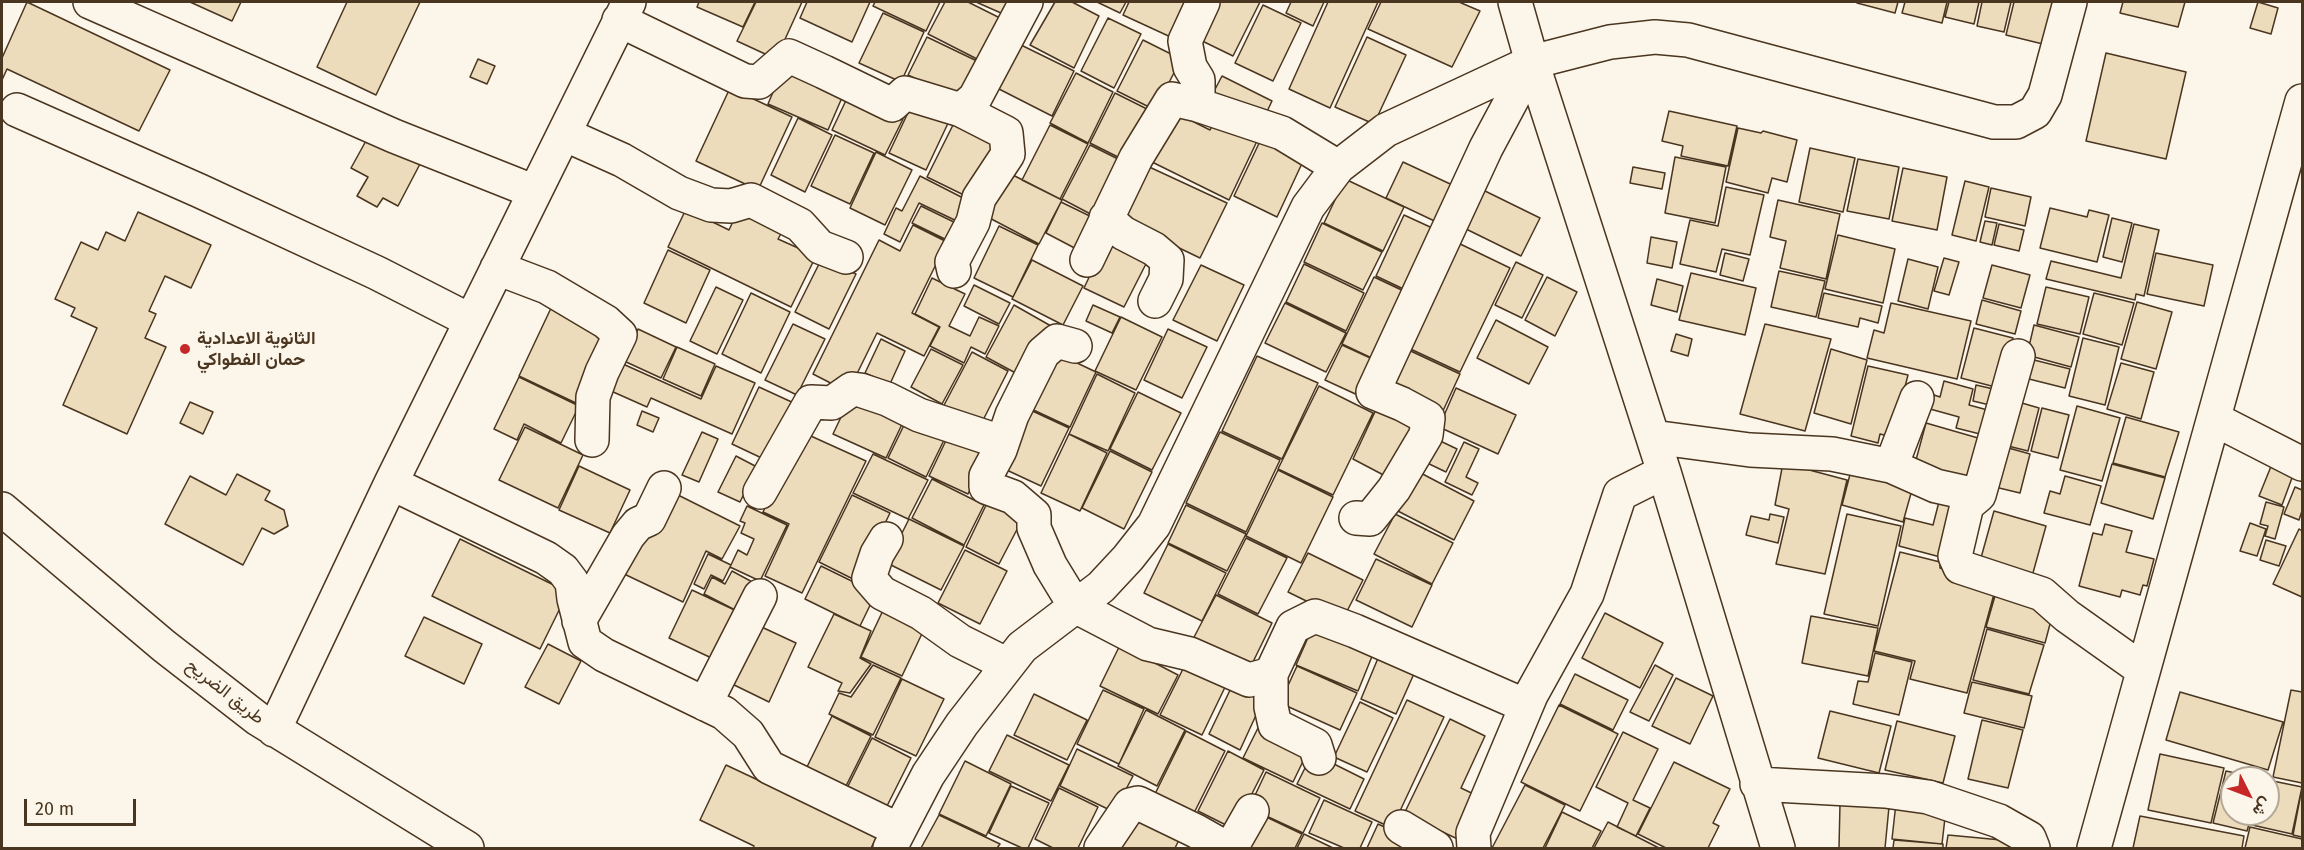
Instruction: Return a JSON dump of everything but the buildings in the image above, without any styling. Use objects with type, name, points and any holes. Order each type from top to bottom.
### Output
[{"type":"street","points":[[90,2],[394,136],[535,192]]},
{"type":"street","points":[[961,110],[975,98],[1026,2]]},
{"type":"street","points":[[1198,105],[1198,80],[1190,67],[1185,41],[1203,2]]},
{"type":"street","points":[[1515,2],[1532,62],[1653,436],[1775,846]]},
{"type":"street","points":[[391,483],[546,558],[563,570],[572,582],[585,642],[604,655],[724,713],[748,734],[769,766],[894,839],[928,775],[962,724],[1022,647],[1101,587],[1154,525],[1308,207],[1338,167],[1386,130],[1532,62],[1610,42],[1655,37],[1688,40],[1994,122],[2016,122],[2036,112],[2045,95],[2070,2]]},
{"type":"street","points":[[274,730],[391,483],[624,11],[745,81],[759,82],[789,57],[892,105],[905,93],[961,110],[1006,133],[1008,154],[979,198],[973,222],[952,262],[954,271]]},
{"type":"street","points":[[1356,518],[1370,519],[1394,489],[1426,435],[1428,418],[1373,392],[1486,148],[1532,62]]},
{"type":"street","points":[[1087,260],[1136,158],[1172,99],[1198,105],[1282,134],[1338,167]]},
{"type":"street","points":[[2094,849],[2302,101]]},
{"type":"street","points":[[17,111],[200,190],[377,273],[471,321]]},
{"type":"street","points":[[564,134],[622,160],[679,192],[711,206],[731,206],[751,200],[800,225],[820,246],[846,257]]},
{"type":"street","points":[[1106,218],[1123,233],[1154,249],[1167,260],[1166,279],[1155,301]]},
{"type":"street","points":[[497,268],[556,292],[606,322],[620,336],[602,372],[593,397],[592,440]]},
{"type":"street","points":[[1075,346],[1057,341],[1043,353],[1012,415],[1000,450],[986,476],[986,487],[1013,497],[1034,515],[1034,528],[1050,565],[1075,606],[1148,644],[1190,654],[1249,680],[1271,674]]},
{"type":"street","points":[[1967,505],[1979,495],[2018,356]]},
{"type":"street","points":[[760,492],[811,402],[832,403],[852,389],[887,399],[919,415],[989,438],[1000,450]]},
{"type":"street","points":[[1891,466],[1917,398]]},
{"type":"street","points":[[2214,419],[2302,464]]},
{"type":"street","points":[[1653,436],[1750,450],[1832,454],[1891,466],[1936,486],[1963,492],[1967,505],[1955,556],[1960,567],[2042,594],[2067,616],[2143,670]]},
{"type":"street","points":[[1474,849],[1473,833],[1526,706],[1587,594],[1620,494],[1664,472]]},
{"type":"street","points":[[579,621],[628,536],[638,524],[649,519],[664,488]]},
{"type":"street","name":"طريق الضريح","points":[[2,509],[164,646],[274,730],[467,849]]},
{"type":"street","points":[[886,539],[877,554],[869,578],[882,593],[921,613],[960,641],[1008,665]]},
{"type":"street","points":[[705,704],[760,596]]},
{"type":"street","points":[[1319,758],[1315,745],[1275,725],[1271,707],[1271,674],[1293,627],[1315,616],[1355,631],[1526,706]]},
{"type":"street","points":[[1758,784],[1885,791],[1928,797],[1999,821],[2029,838],[2033,849]]},
{"type":"street","points":[[1101,849],[1130,805],[1138,803],[1196,831],[1226,849]]},
{"type":"street","points":[[1231,849],[1252,811]]},
{"type":"street","points":[[1401,827],[1436,849]]},
{"type":"place","name":"الثانوية الاعدادية حمان الفطواكي","points":[[185,349]]}]
